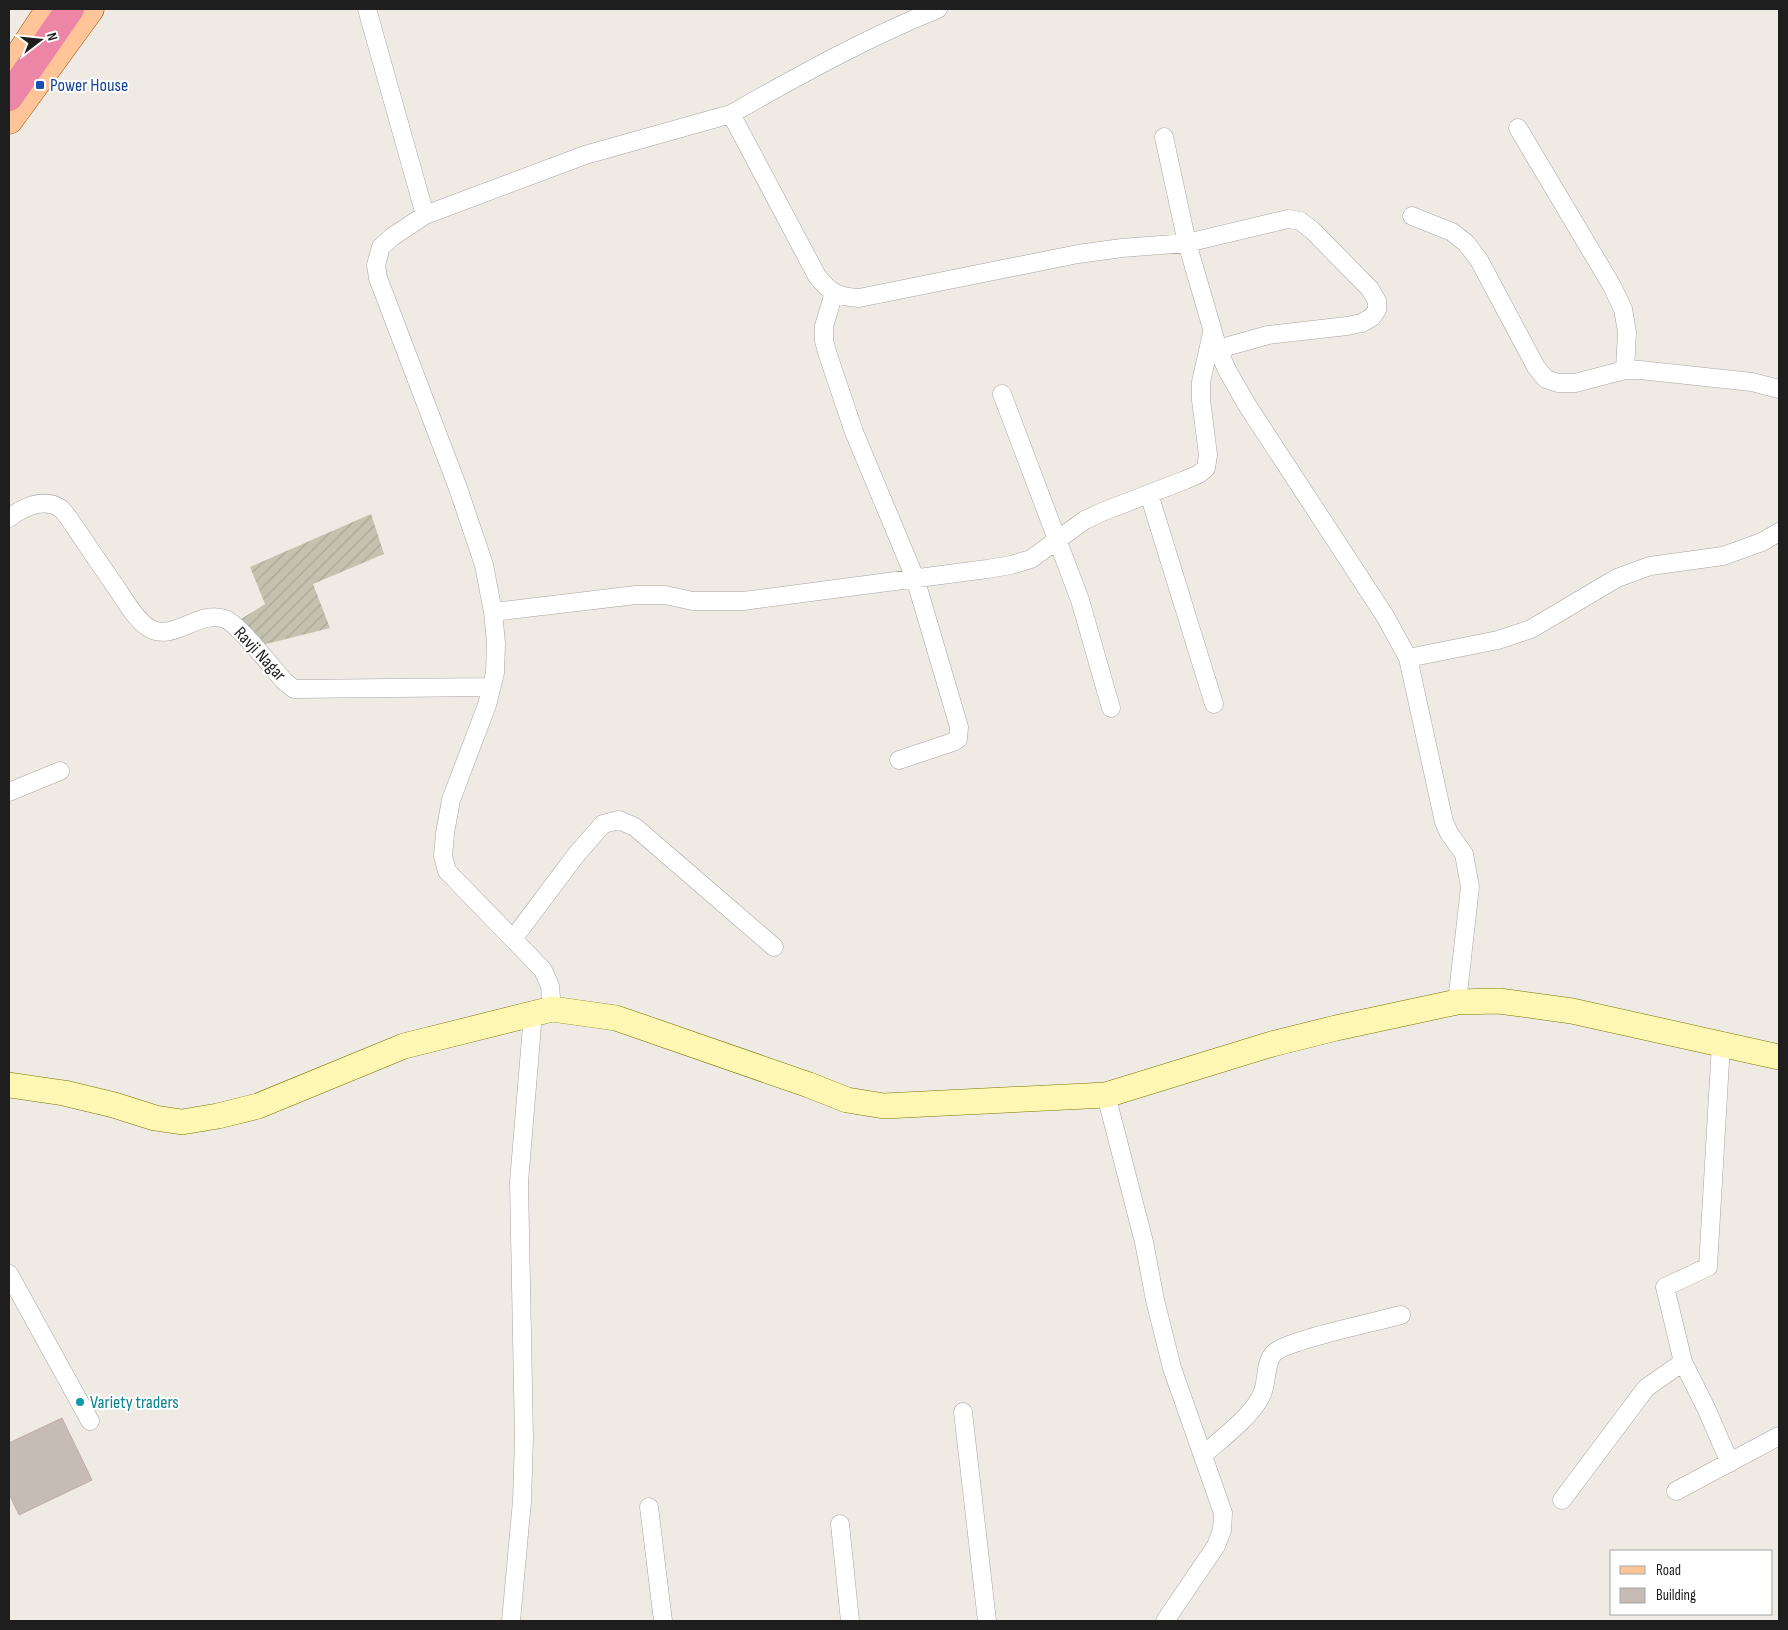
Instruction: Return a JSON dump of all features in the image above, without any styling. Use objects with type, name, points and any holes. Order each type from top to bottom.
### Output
[{"type":"highway","points":[[9,97],[70,9]]},
{"type":"main road","points":[[9,71],[50,9]]},
{"type":"main road","points":[[9,120],[90,9]]},
{"type":"street","points":[[367,9],[426,215]]},
{"type":"street","points":[[511,1621],[522,1501],[524,1448],[519,1182],[542,1012],[550,986],[543,970],[447,871],[443,856],[451,800],[484,713],[494,673],[496,643],[493,612],[484,566],[458,488],[414,376],[376,265],[381,248],[392,237],[426,215],[585,155],[731,114],[880,33],[938,9]]},
{"type":"street","points":[[731,114],[817,276],[834,293],[846,297],[860,298],[1078,254],[1187,242],[1288,219],[1300,222],[1312,230],[1370,289],[1377,301],[1377,310],[1372,317],[1347,326],[1215,341]]},
{"type":"street","points":[[1518,128],[1612,286],[1623,309],[1627,332],[1625,370]]},
{"type":"street","points":[[1164,137],[1187,242],[1215,341],[1227,370],[1247,405],[1385,616],[1408,658],[1444,822],[1449,834],[1464,854],[1468,871],[1470,887],[1458,1002]]},
{"type":"street","points":[[1412,216],[1452,232],[1466,243],[1479,260],[1536,367],[1546,378],[1558,383],[1574,383],[1625,370],[1659,371],[1752,382],[1779,389]]},
{"type":"street","points":[[834,293],[824,326],[824,341],[854,432],[915,578],[959,734],[958,739],[953,742],[900,760]]},
{"type":"street","points":[[493,612],[636,595],[665,595],[693,601],[743,601],[1011,565],[1031,559],[1085,520],[1199,474],[1206,468],[1208,455],[1201,407],[1201,382],[1215,341]]},
{"type":"street","points":[[1002,394],[1080,600],[1111,708]]},
{"type":"street","points":[[1149,494],[1214,704]]},
{"type":"street","name":"Ravji Nagar","points":[[9,518],[25,507],[36,504],[60,508],[130,608],[148,628],[166,632],[214,616],[226,619],[237,627],[285,682],[294,689],[491,687]]},
{"type":"street","points":[[1408,658],[1498,640],[1531,628],[1617,578],[1650,566],[1723,556],[1762,542],[1779,532]]},
{"type":"street","points":[[9,792],[60,771]]},
{"type":"street","points":[[513,938],[576,855],[603,824],[619,820],[635,828],[774,947]]},
{"type":"street","points":[[9,1085],[64,1093],[114,1105],[155,1118],[182,1122],[218,1116],[258,1106],[404,1046],[542,1012],[616,1018],[809,1085],[846,1100],[884,1106],[1106,1094],[1272,1044],[1458,1002],[1499,1002],[1572,1011],[1779,1057]]},
{"type":"street","points":[[1721,1044],[1708,1267],[1665,1287],[1683,1362],[1730,1462]]},
{"type":"street","points":[[1106,1094],[1144,1242],[1172,1368],[1223,1513],[1222,1530],[1216,1546],[1165,1621]]},
{"type":"street","points":[[9,1274],[90,1421]]},
{"type":"street","points":[[1202,1455],[1251,1411],[1262,1396],[1269,1363],[1274,1353],[1283,1347],[1301,1341],[1402,1315]]},
{"type":"street","points":[[1562,1500],[1646,1388],[1683,1362]]},
{"type":"street","points":[[962,1412],[987,1621]]},
{"type":"street","points":[[1676,1491],[1779,1436]]},
{"type":"street","points":[[648,1507],[663,1621]]},
{"type":"street","points":[[840,1524],[850,1621]]},
{"type":"shaded area","points":[[371,514],[384,554],[313,584],[330,628],[262,645],[241,619],[265,604],[250,567]]},
{"type":"building","points":[[62,1418],[92,1480],[19,1515],[9,1494],[9,1443]]},
{"type":"place","name":"Power House","points":[[40,85]]},
{"type":"place","name":"Variety traders","points":[[80,1402]]}]
